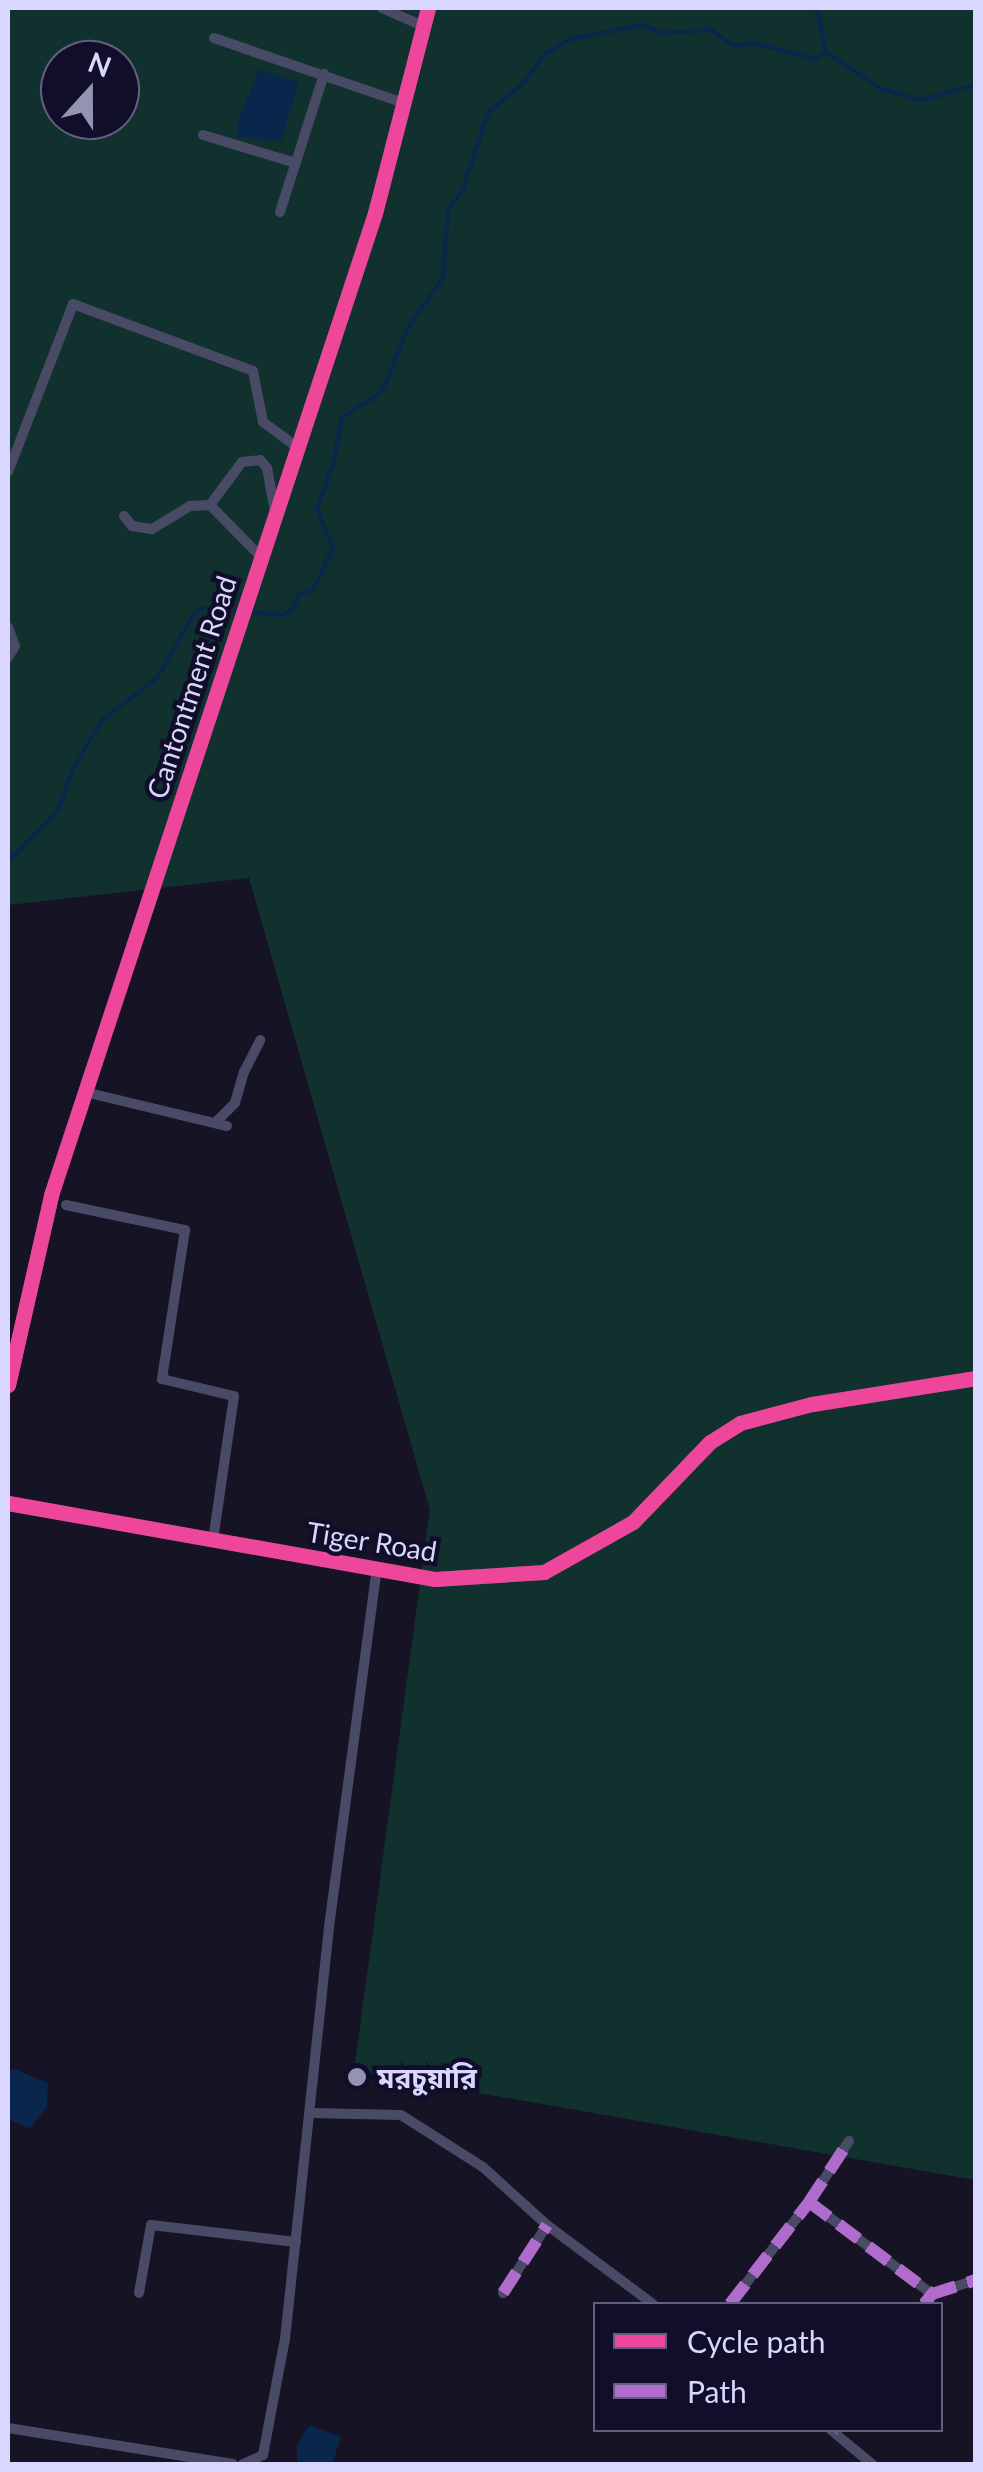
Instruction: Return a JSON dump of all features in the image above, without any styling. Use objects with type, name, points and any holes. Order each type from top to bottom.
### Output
[{"type":"street","points":[[382,8],[423,26]]},
{"type":"street","name":"Cantontment Road","points":[[8,1384],[51,1195],[375,214],[428,8]]},
{"type":"street","points":[[214,38],[404,103]]},
{"type":"street","points":[[280,212],[324,74]]},
{"type":"street","points":[[203,134],[296,163]]},
{"type":"street","points":[[8,472],[73,304],[253,371],[263,422],[297,448]]},
{"type":"street","points":[[210,506],[242,462],[260,460],[267,468],[275,512]]},
{"type":"street","points":[[124,516],[132,526],[152,529],[190,506],[210,506],[260,556]]},
{"type":"street","points":[[8,626],[15,646],[8,657]]},
{"type":"street","points":[[85,1092],[222,1125],[260,1040]]},
{"type":"street","points":[[66,1204],[185,1230],[162,1378],[234,1396],[213,1540]]},
{"type":"street","name":"Tiger Road","points":[[8,1503],[435,1579],[544,1572],[632,1522],[710,1442],[740,1423],[812,1404],[976,1378]]},
{"type":"street","points":[[243,2464],[264,2454],[285,2338],[329,1928],[377,1569]]},
{"type":"street","points":[[311,2113],[401,2115],[483,2167],[546,2226],[650,2302]]},
{"type":"street","points":[[732,2302],[809,2202],[849,2141]]},
{"type":"street","points":[[809,2202],[932,2294]]},
{"type":"street","points":[[139,2293],[151,2226],[296,2242]]},
{"type":"street","points":[[503,2294],[546,2226]]},
{"type":"street","points":[[926,2302],[932,2294],[976,2280]]},
{"type":"street","points":[[8,2428],[233,2464]]},
{"type":"street","points":[[835,2432],[872,2464]]},
{"type":"green space","points":[[8,8],[975,8],[975,2180],[354,2071],[430,1510],[249,878],[8,905]]},
{"type":"water","points":[[259,70],[299,82],[281,141],[237,137],[237,124]]},
{"type":"water","points":[[8,2070],[48,2083],[47,2106],[30,2129],[8,2119]]},
{"type":"water","points":[[310,2425],[341,2437],[332,2464],[297,2463],[297,2444]]},
{"type":"waterway","points":[[817,8],[826,52],[881,89],[921,100],[976,85]]},
{"type":"waterway","points":[[247,612],[282,615],[292,610],[299,594],[313,590],[333,549],[317,508],[333,465],[342,418],[380,393],[407,329],[443,277],[448,210],[463,189],[488,113],[524,82],[544,55],[570,39],[642,25],[663,33],[712,30],[733,46],[755,43],[816,59],[826,52]]},
{"type":"waterway","points":[[8,862],[58,811],[72,771],[102,720],[157,678],[193,616],[202,608],[238,612]]},
{"type":"marked path","points":[[809,2202],[849,2141]]},
{"type":"marked path","points":[[732,2302],[809,2202],[932,2294]]},
{"type":"marked path","points":[[503,2293],[547,2225]]},
{"type":"marked path","points":[[926,2302],[932,2294],[976,2280]]},
{"type":"cycle path","points":[[8,1385],[51,1195],[375,213],[428,8]]},
{"type":"cycle path","points":[[8,1503],[435,1579],[544,1572],[633,1522],[710,1442],[740,1423],[812,1404],[976,1378]]},
{"type":"place","name":"মরচুয়ারি","points":[[357,2077]]}]
